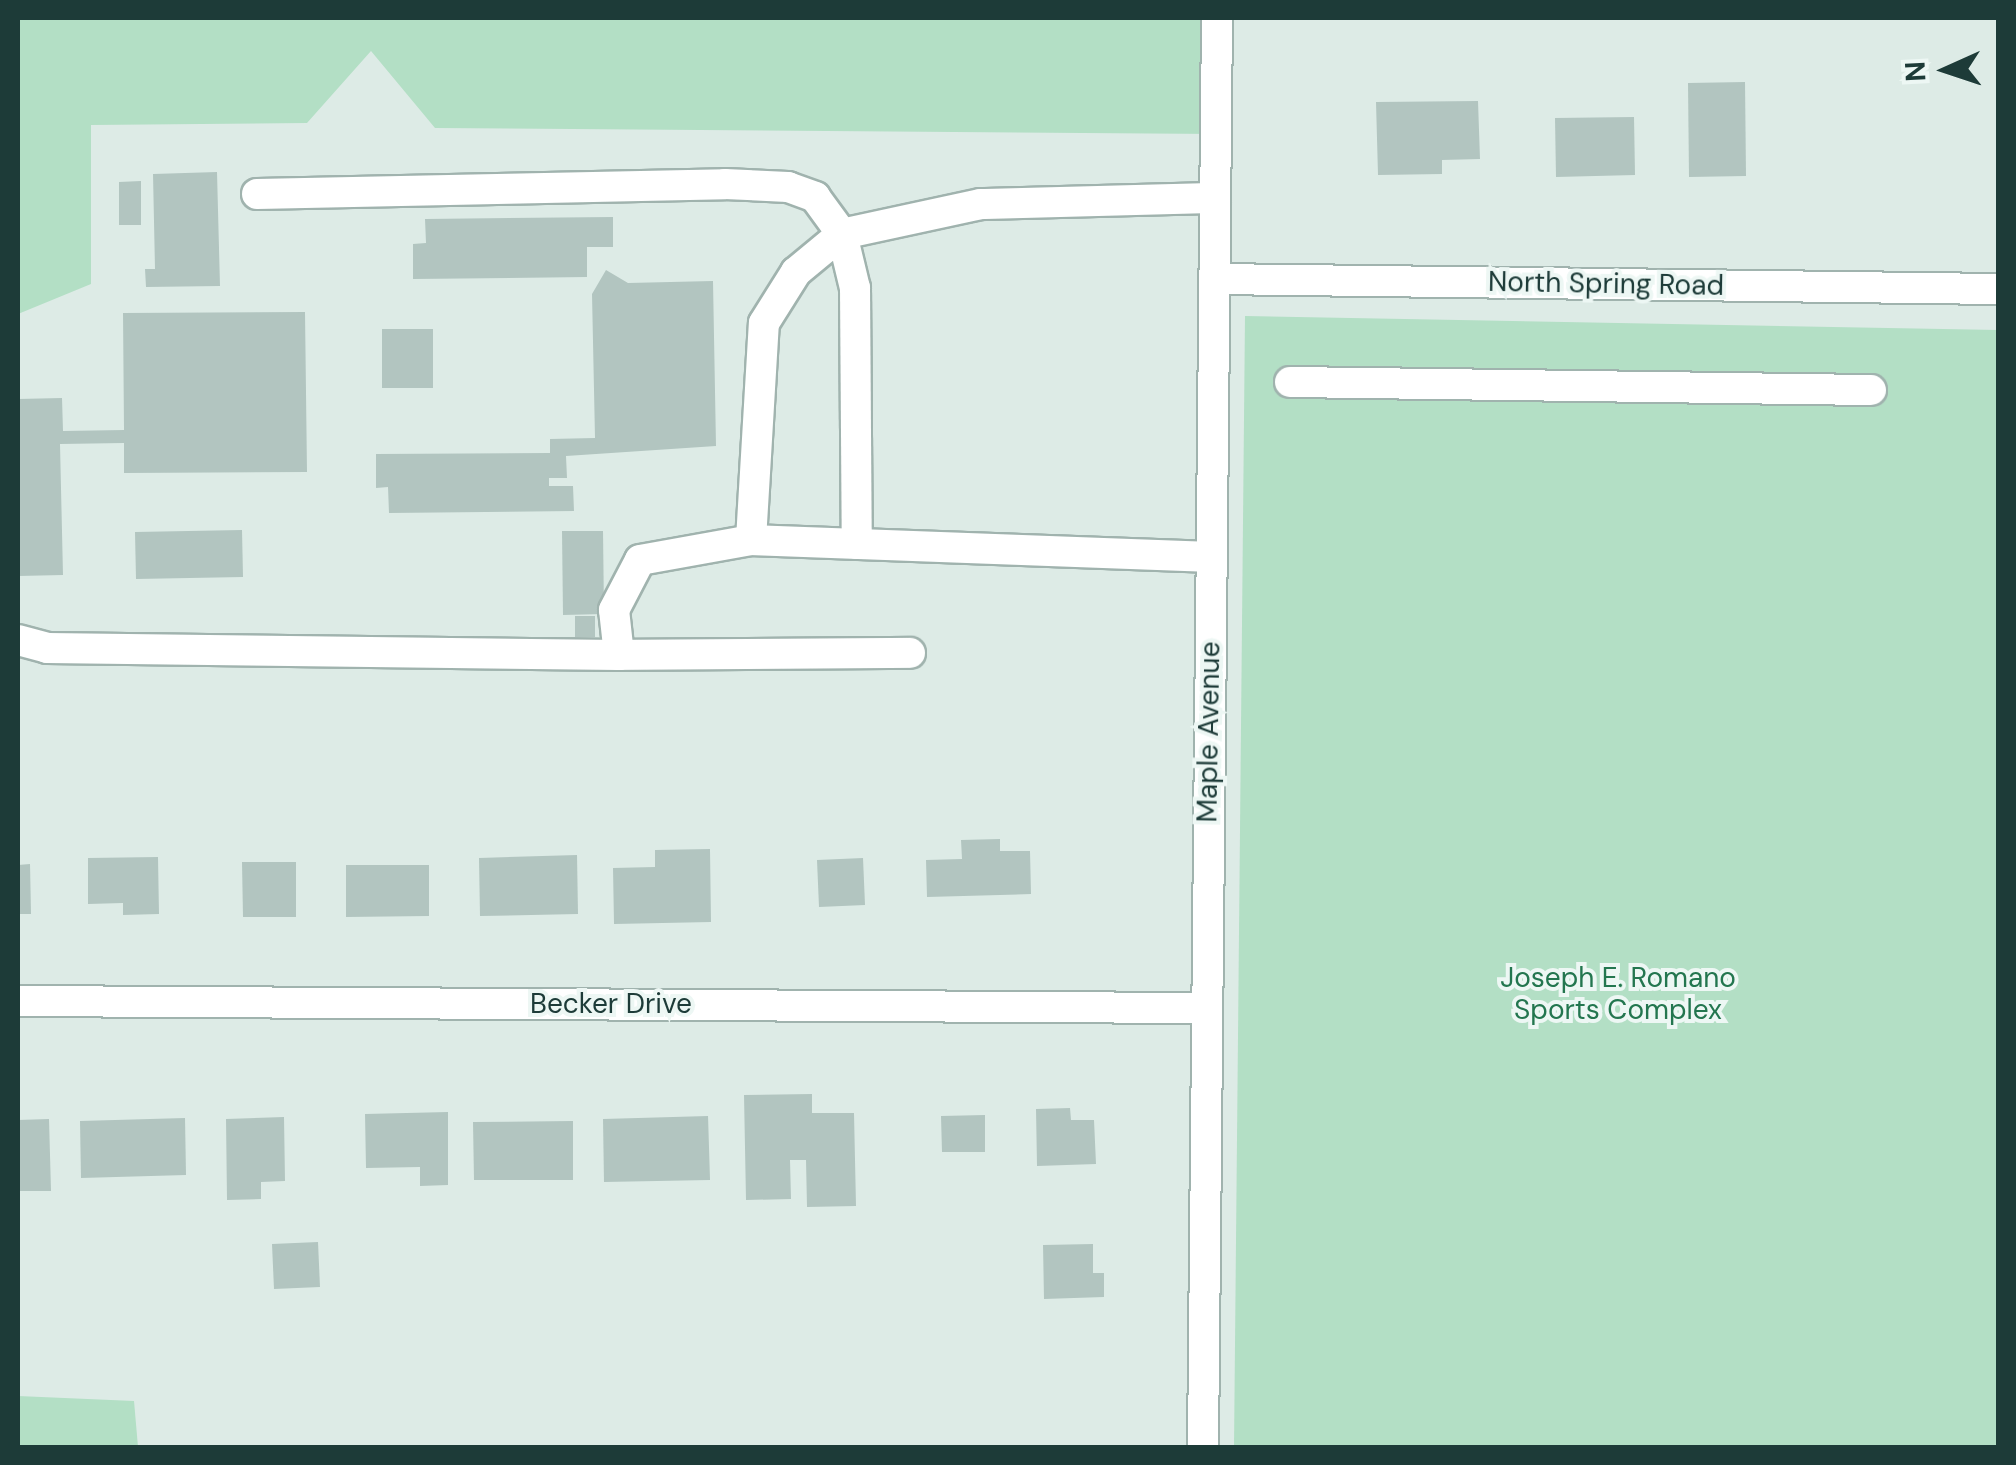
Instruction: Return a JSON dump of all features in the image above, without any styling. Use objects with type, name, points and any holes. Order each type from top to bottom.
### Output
[{"type":"street","name":"Maple Avenue","points":[[1203,1448],[1217,18]]},
{"type":"street","points":[[257,194],[788,187],[815,197],[842,234],[855,288],[856,544]]},
{"type":"street","points":[[751,540],[764,323],[796,272],[842,234],[897,227],[981,204],[1215,198]]},
{"type":"street","name":"North Spring Road","points":[[1214,279],[1998,289]]},
{"type":"street","points":[[1290,382],[1871,390]]},
{"type":"street","points":[[619,655],[614,610],[640,560],[751,540],[1210,556]]},
{"type":"street","points":[[18,640],[86,649],[619,655],[910,653]]},
{"type":"street","name":"Becker Drive","points":[[18,1000],[1205,1008]]},
{"type":"green space","points":[[18,18],[1218,18],[1217,134],[435,128],[371,51],[307,123],[91,125],[91,284],[18,314]]},
{"type":"green space","name":"Joseph E. Romano Sports Complex","points":[[1245,316],[1998,330],[1998,1447],[1234,1448]]},
{"type":"green space","points":[[18,1396],[134,1401],[138,1447],[18,1447]]},
{"type":"building","points":[[1745,82],[1746,176],[1689,177],[1688,83]]},
{"type":"building","points":[[1478,101],[1480,159],[1442,160],[1442,174],[1378,175],[1376,102]]},
{"type":"building","points":[[1634,117],[1635,175],[1556,177],[1555,118]]},
{"type":"building","points":[[217,172],[220,286],[146,287],[145,269],[155,269],[153,174]]},
{"type":"building","points":[[141,181],[141,225],[119,225],[119,182]]},
{"type":"building","points":[[613,217],[613,247],[587,247],[587,277],[413,279],[413,244],[426,243],[425,219]]},
{"type":"building","points":[[606,270],[628,283],[713,281],[716,446],[566,456],[567,478],[549,478],[549,486],[573,486],[574,511],[389,513],[388,487],[376,488],[376,454],[550,453],[550,439],[595,438],[592,294]]},
{"type":"building","points":[[305,312],[307,472],[124,473],[124,443],[60,444],[63,575],[18,576],[18,399],[62,398],[63,431],[124,430],[123,313]]},
{"type":"building","points":[[382,329],[433,329],[433,388],[382,388]]},
{"type":"building","points":[[242,530],[243,577],[136,579],[135,532]]},
{"type":"building","points":[[562,531],[603,531],[604,614],[563,615]]},
{"type":"building","points":[[575,616],[595,616],[595,637],[575,637]]},
{"type":"building","points":[[1000,839],[1000,851],[1030,851],[1031,894],[927,897],[926,860],[962,859],[961,840]]},
{"type":"building","points":[[710,849],[711,922],[614,924],[613,868],[655,867],[655,850]]},
{"type":"building","points":[[577,855],[578,914],[480,916],[479,858]]},
{"type":"building","points":[[158,857],[159,914],[123,915],[123,903],[88,904],[88,858]]},
{"type":"building","points":[[863,858],[865,905],[819,907],[817,860]]},
{"type":"building","points":[[242,862],[296,862],[296,917],[243,917]]},
{"type":"building","points":[[30,864],[31,914],[18,914],[18,865]]},
{"type":"building","points":[[346,865],[429,865],[429,916],[346,917]]},
{"type":"building","points":[[812,1094],[812,1113],[854,1113],[856,1206],[807,1207],[806,1160],[790,1160],[791,1199],[746,1200],[744,1095]]},
{"type":"building","points":[[1070,1108],[1071,1120],[1094,1120],[1096,1164],[1037,1166],[1036,1109]]},
{"type":"building","points":[[448,1112],[448,1185],[420,1186],[420,1167],[366,1168],[365,1114]]},
{"type":"building","points":[[985,1115],[985,1152],[942,1152],[941,1116]]},
{"type":"building","points":[[708,1116],[710,1180],[604,1182],[603,1119]]},
{"type":"building","points":[[284,1117],[285,1181],[261,1182],[261,1199],[227,1200],[226,1119]]},
{"type":"building","points":[[185,1118],[186,1175],[81,1178],[80,1121]]},
{"type":"building","points":[[49,1119],[51,1191],[18,1191],[18,1120]]},
{"type":"building","points":[[573,1121],[573,1180],[474,1180],[473,1122]]},
{"type":"building","points":[[318,1242],[320,1287],[274,1289],[272,1244]]},
{"type":"building","points":[[1093,1244],[1093,1273],[1104,1273],[1104,1297],[1044,1299],[1043,1245]]}]
